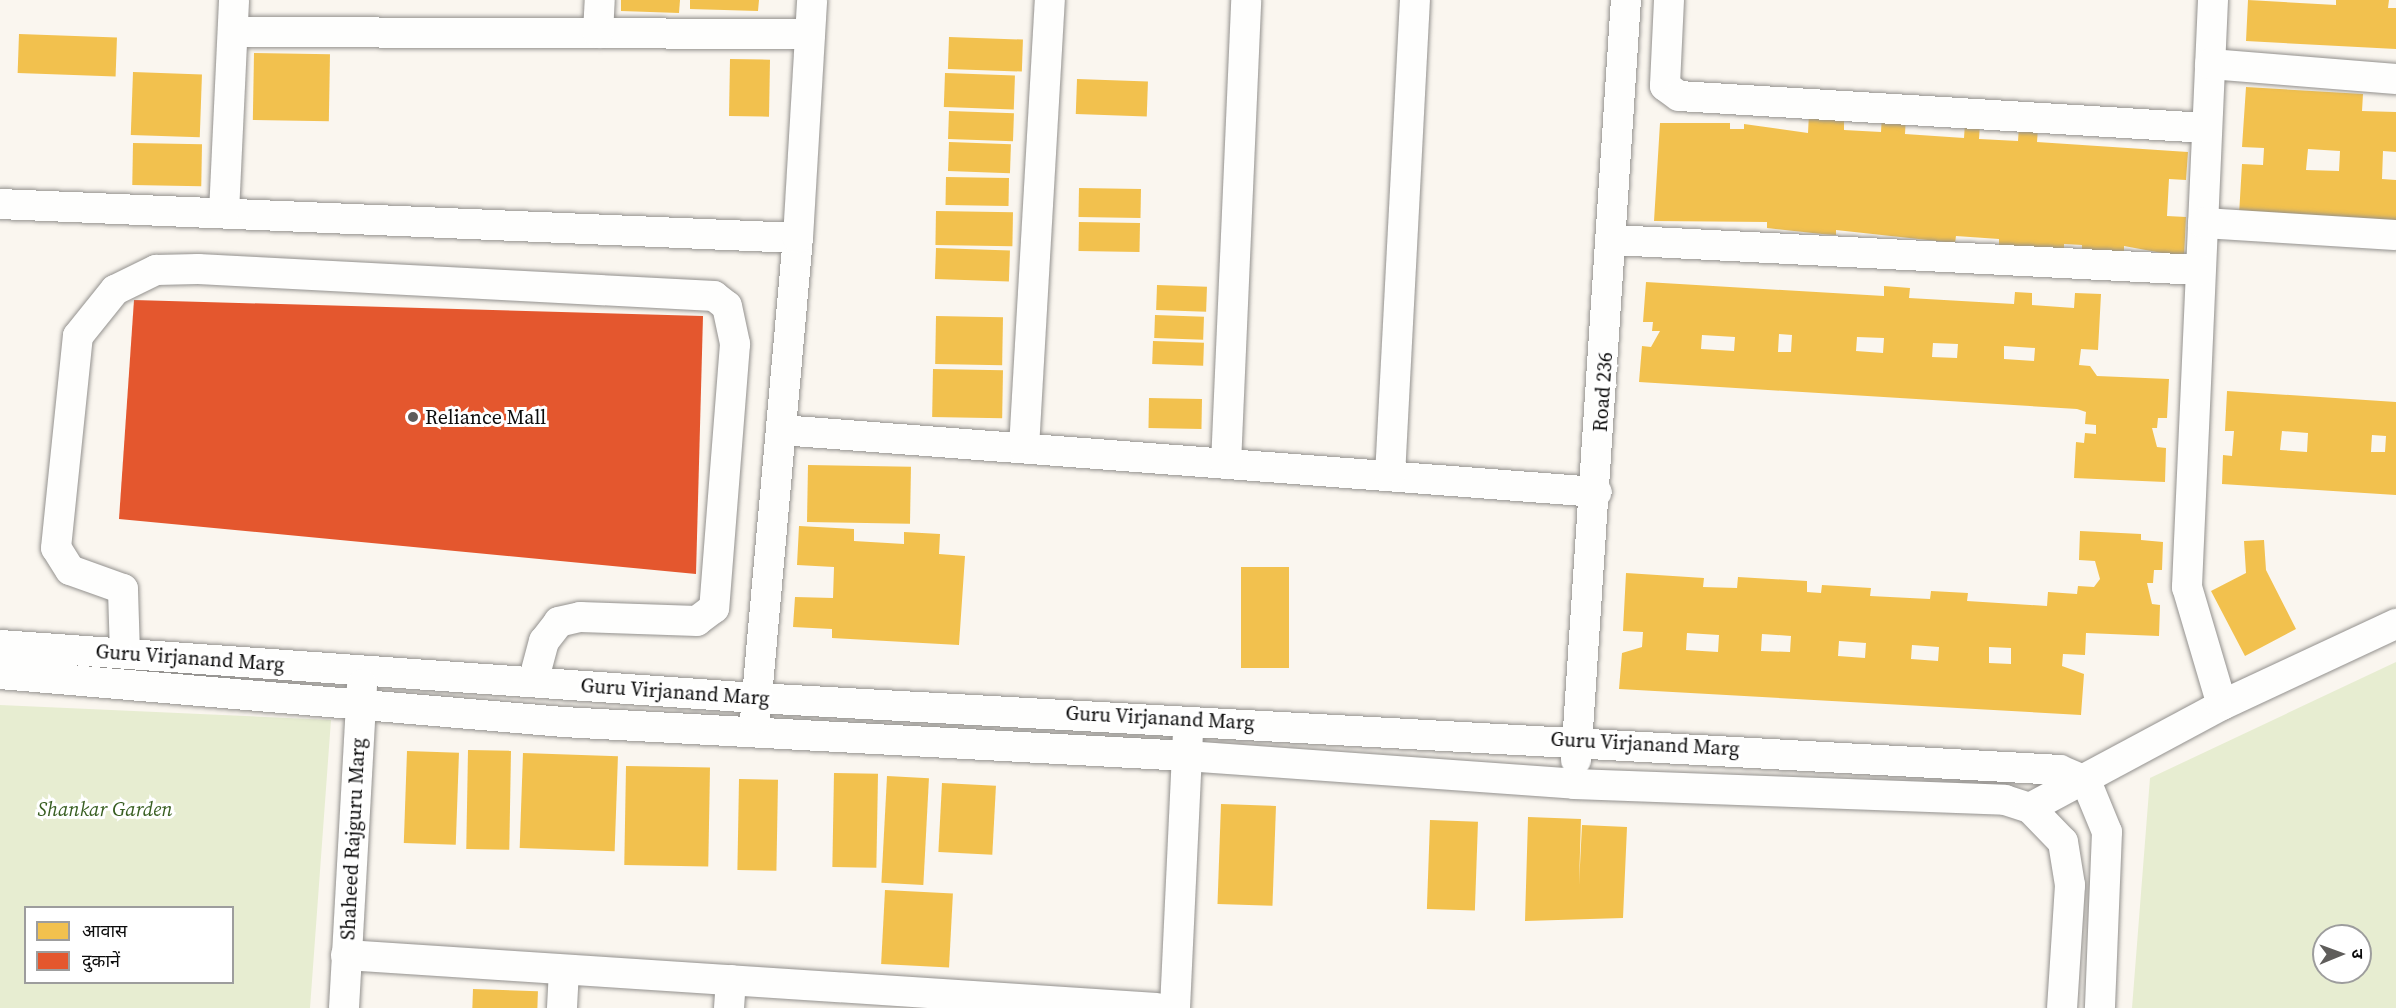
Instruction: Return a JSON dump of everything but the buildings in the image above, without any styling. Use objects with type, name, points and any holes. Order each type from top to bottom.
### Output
[{"type":"street","points":[[224,213],[234,0]]},
{"type":"street","points":[[598,33],[600,0]]},
{"type":"street","points":[[754,734],[798,238],[812,0]]},
{"type":"street","points":[[1024,448],[1050,0]]},
{"type":"street","points":[[1226,464],[1246,0]]},
{"type":"street","points":[[1390,476],[1414,0]]},
{"type":"street","name":"Road 236","points":[[1574,784],[1597,492],[1626,0]]},
{"type":"street","points":[[1669,0],[1665,86],[1679,96],[2207,128]]},
{"type":"street","points":[[2213,0],[2187,587],[2222,705]]},
{"type":"street","points":[[233,32],[810,34]]},
{"type":"street","points":[[2210,64],[2396,79]]},
{"type":"street","points":[[0,204],[798,238]]},
{"type":"street","points":[[2203,223],[2396,235]]},
{"type":"street","points":[[1613,240],[2200,270]]},
{"type":"street","points":[[125,654],[123,589],[70,570],[56,548],[78,336],[115,290],[156,270],[198,268],[714,296],[727,306],[735,344],[714,608],[697,621],[580,617],[559,622],[544,641],[533,682]]},
{"type":"street","points":[[781,430],[1597,492]]},
{"type":"street","points":[[2030,808],[2086,781],[2222,705],[2396,624]]},
{"type":"street","name":"Guru Virjanand Marg","points":[[0,645],[756,698],[1578,740],[2060,770],[2086,781]]},
{"type":"street","name":"Shaheed Rajguru Marg","points":[[344,1008],[363,670]]},
{"type":"street","name":"Guru Virjanand Marg","points":[[0,674],[360,705],[754,734],[1187,756],[1574,784],[2006,800],[2030,808],[2063,842],[2066,858],[2062,1008]]},
{"type":"street","points":[[1175,1008],[1189,719]]},
{"type":"street","points":[[2086,781],[2102,811],[2108,856],[2100,1008]]},
{"type":"street","points":[[346,955],[564,970],[730,994],[1156,1008]]},
{"type":"street","points":[[562,1008],[564,970]]},
{"type":"green space","points":[[2396,662],[2396,1008],[2132,1008],[2150,778]]},
{"type":"green space","name":"Shankar Garden","points":[[0,705],[331,720],[310,1008],[0,1008]]},
{"type":"place","name":"Reliance Mall","points":[[413,417]]}]
